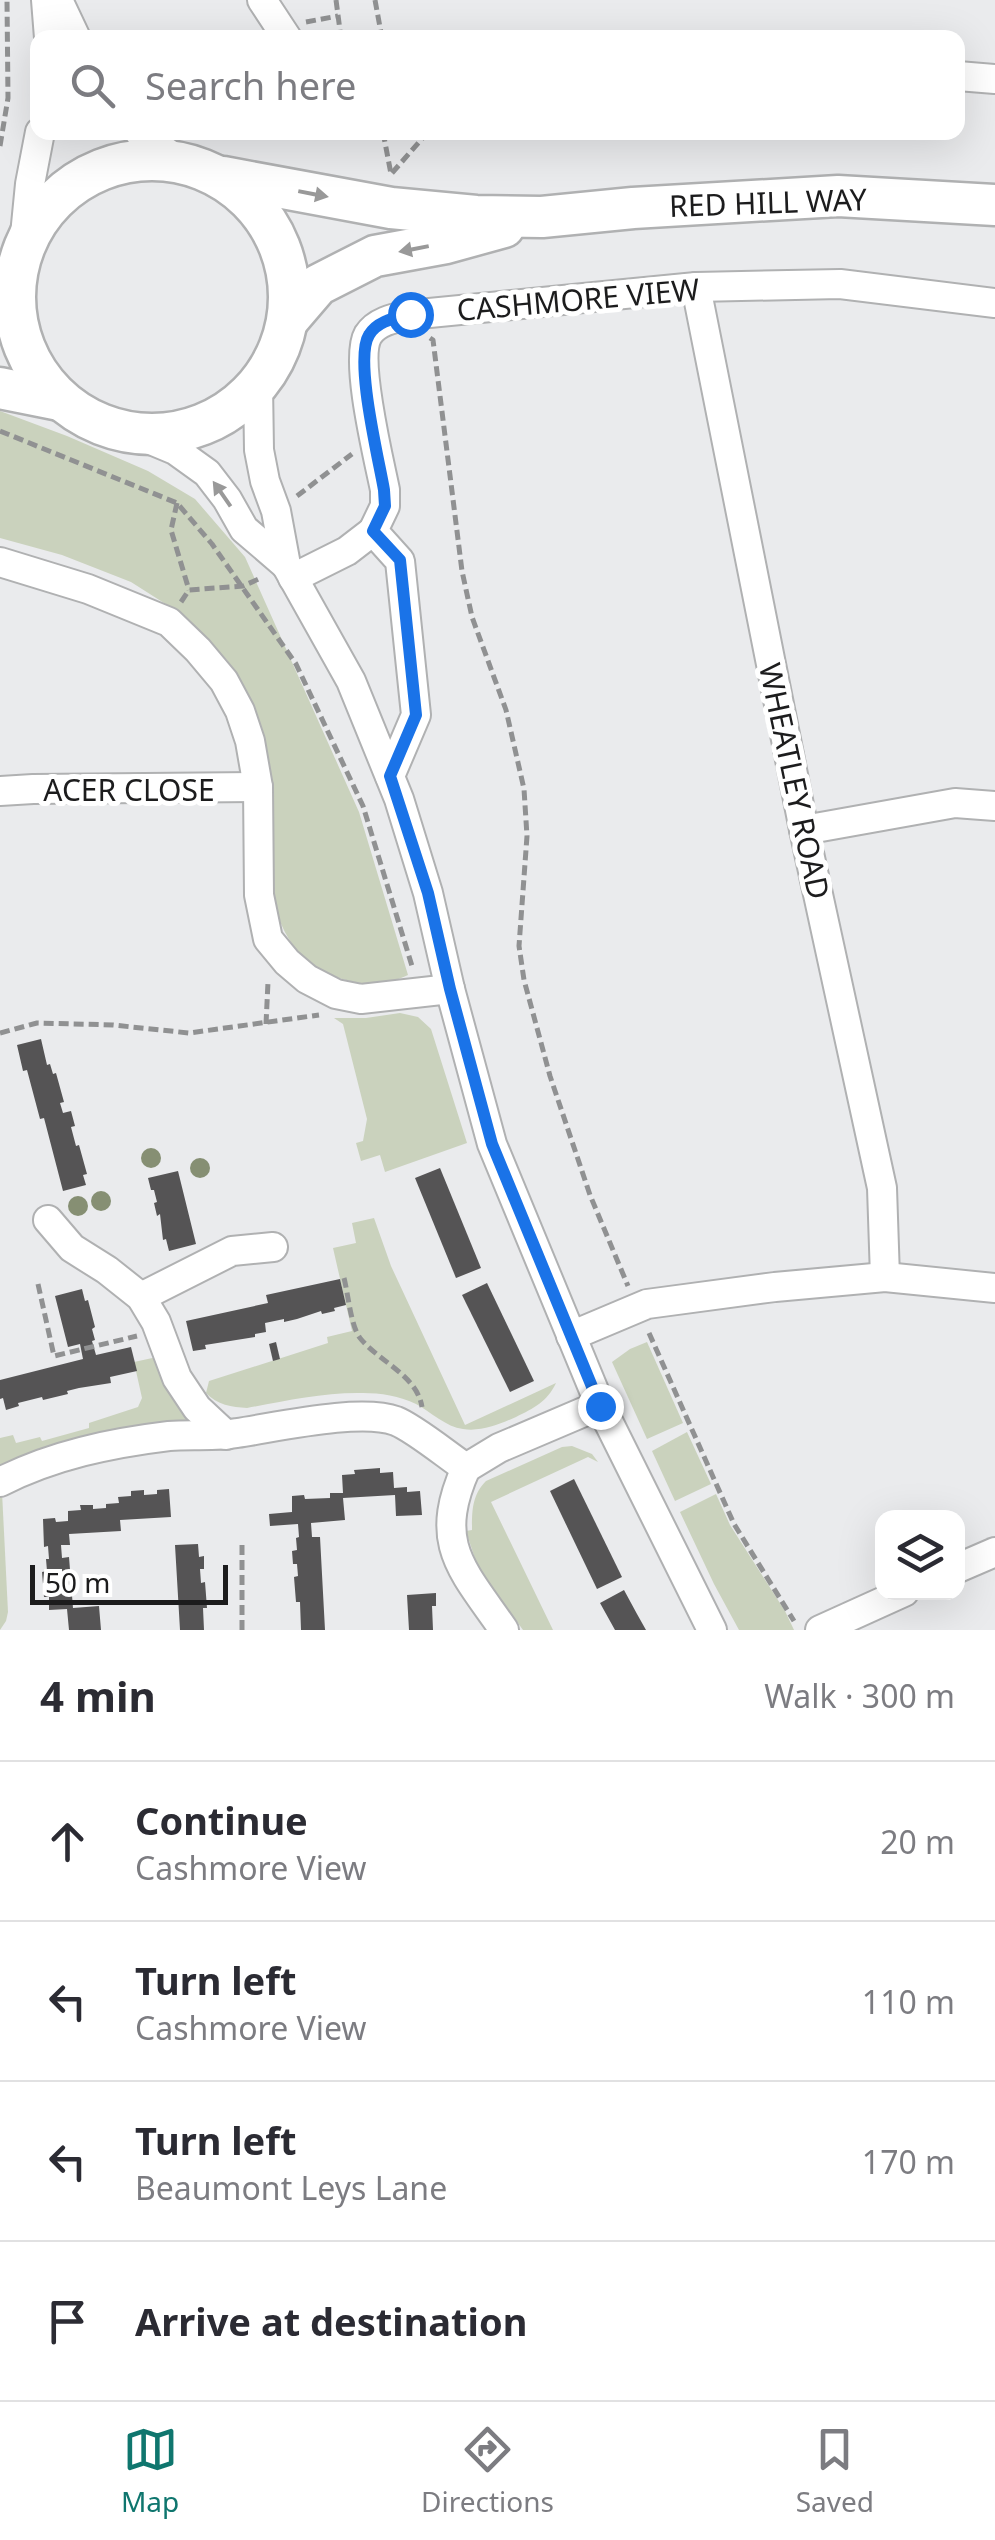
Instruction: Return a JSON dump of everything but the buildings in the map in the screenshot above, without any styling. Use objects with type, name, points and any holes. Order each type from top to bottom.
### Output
[{"type":"highway","points":[[140,160],[199,169],[249,198],[273,230],[288,272],[288,320],[270,368],[237,406],[194,429],[139,435],[96,424],[59,400],[26,356],[7,300],[24,245],[46,208],[73,184],[99,170],[140,160]]},
{"type":"highway","name":"RED HILL WAY","points":[[199,169],[391,208],[476,216],[542,216],[838,196],[995,205]]},
{"type":"highway","name":"RED HILL WAY","points":[[288,320],[318,285],[375,256],[446,244],[542,216]]},
{"type":"highway","points":[[0,388],[59,400]]},
{"type":"street","points":[[46,0],[48,30]]},
{"type":"street","points":[[58,0],[72,30]]},
{"type":"street","points":[[262,0],[282,30]]},
{"type":"street","points":[[965,77],[995,79]]},
{"type":"street","points":[[24,245],[38,140]]},
{"type":"street","points":[[152,140],[199,169]]},
{"type":"street","name":"CASHMORE VIEW","points":[[373,531],[385,506],[384,490],[362,360],[368,336],[386,320],[410,314],[696,286],[840,284],[995,303]]},
{"type":"street","name":"WHEATLEY ROAD","points":[[696,286],[804,830],[882,1188],[885,1276]]},
{"type":"street","points":[[258,385],[259,450],[290,571],[351,681],[390,776],[428,893],[492,1144],[600,1406],[712,1630]]},
{"type":"street","points":[[139,435],[176,450],[207,473],[244,529],[290,571]]},
{"type":"street","points":[[290,571],[347,551],[373,531],[400,560],[416,715],[390,776]]},
{"type":"street","points":[[0,562],[88,589],[169,622],[224,681],[250,742],[258,788],[259,895],[268,939],[286,962],[336,994],[362,999],[450,989]]},
{"type":"street","name":"ACER CLOSE","points":[[0,792],[258,788]]},
{"type":"street","points":[[804,830],[955,803],[995,806]]},
{"type":"street","points":[[48,1220],[72,1248],[141,1296],[159,1330],[176,1378],[196,1408],[226,1435]]},
{"type":"street","points":[[141,1296],[232,1251],[273,1247]]},
{"type":"street","points":[[571,1336],[646,1304],[756,1289],[885,1276],[995,1288]]},
{"type":"street","points":[[504,1630],[459,1564],[450,1514],[455,1492],[466,1468],[499,1448],[600,1406]]},
{"type":"street","points":[[0,1482],[69,1454],[120,1443],[226,1435],[362,1415],[397,1421],[466,1468]]},
{"type":"street","points":[[965,1565],[995,1552]]},
{"type":"street","points":[[820,1630],[886,1600]]},
{"type":"path","points":[[0,146],[8,98],[7,0]]},
{"type":"path","points":[[336,0],[340,30]]},
{"type":"path","points":[[375,0],[381,30]]},
{"type":"path","points":[[392,173],[421,140]]},
{"type":"path","points":[[410,314],[432,340],[462,571],[472,617],[506,710],[524,789],[527,836],[520,946],[524,980],[545,1057],[590,1196],[637,1308],[734,1524],[799,1630]]},
{"type":"path","points":[[0,431],[177,503],[212,544],[296,664],[363,806],[420,993]]},
{"type":"path","points":[[169,622],[189,590],[171,530],[177,503]]},
{"type":"path","points":[[189,590],[243,586],[290,571]]},
{"type":"path","points":[[0,1034],[37,1023],[113,1024],[189,1033],[322,1015],[362,999]]},
{"type":"path","points":[[344,1278],[357,1336],[414,1388],[421,1400],[424,1440]]},
{"type":"path","points":[[38,1284],[54,1356],[159,1330]]},
{"type":"path","points":[[242,1541],[242,1630]]},
{"type":"green space","points":[[0,411],[148,471],[195,499],[245,557],[359,812],[408,975],[370,984],[331,975],[306,960],[288,938],[272,896],[248,699],[227,660],[186,617],[131,582],[62,555],[0,538]]},
{"type":"green space","points":[[400,1013],[418,1017],[431,1029],[467,1143],[385,1172],[380,1155],[361,1161],[356,1143],[363,1141],[367,1119],[343,1024],[334,1018]]},
{"type":"green space","points":[[374,1218],[391,1266],[465,1425],[556,1383],[544,1400],[504,1422],[470,1430],[457,1428],[410,1401],[383,1394],[334,1394],[247,1408],[220,1403],[206,1393],[209,1381],[328,1343],[327,1337],[352,1331],[333,1248],[356,1243],[352,1223]]},
{"type":"green space","points":[[647,1342],[683,1423],[647,1439],[612,1362]]},
{"type":"green space","points":[[157,1357],[169,1392],[191,1422],[0,1469],[0,1438],[13,1435],[16,1443],[40,1437],[42,1441],[89,1428],[89,1423],[138,1407],[142,1398],[134,1362]]},
{"type":"green space","points":[[687,1432],[711,1484],[675,1501],[652,1451]]},
{"type":"green space","points":[[572,1446],[592,1454],[598,1462],[588,1457],[491,1502],[553,1630],[523,1630],[478,1568],[466,1531],[472,1530],[475,1498],[486,1481]]},
{"type":"green space","points":[[0,1492],[8,1612],[0,1630]]},
{"type":"green space","points":[[716,1494],[730,1525],[794,1630],[739,1630],[680,1512]]},
{"type":"route","points":[[410,314],[386,320],[368,336],[362,360],[384,490],[385,506],[373,531],[400,560],[416,715],[390,776],[428,893],[492,1144],[600,1406]]}]
